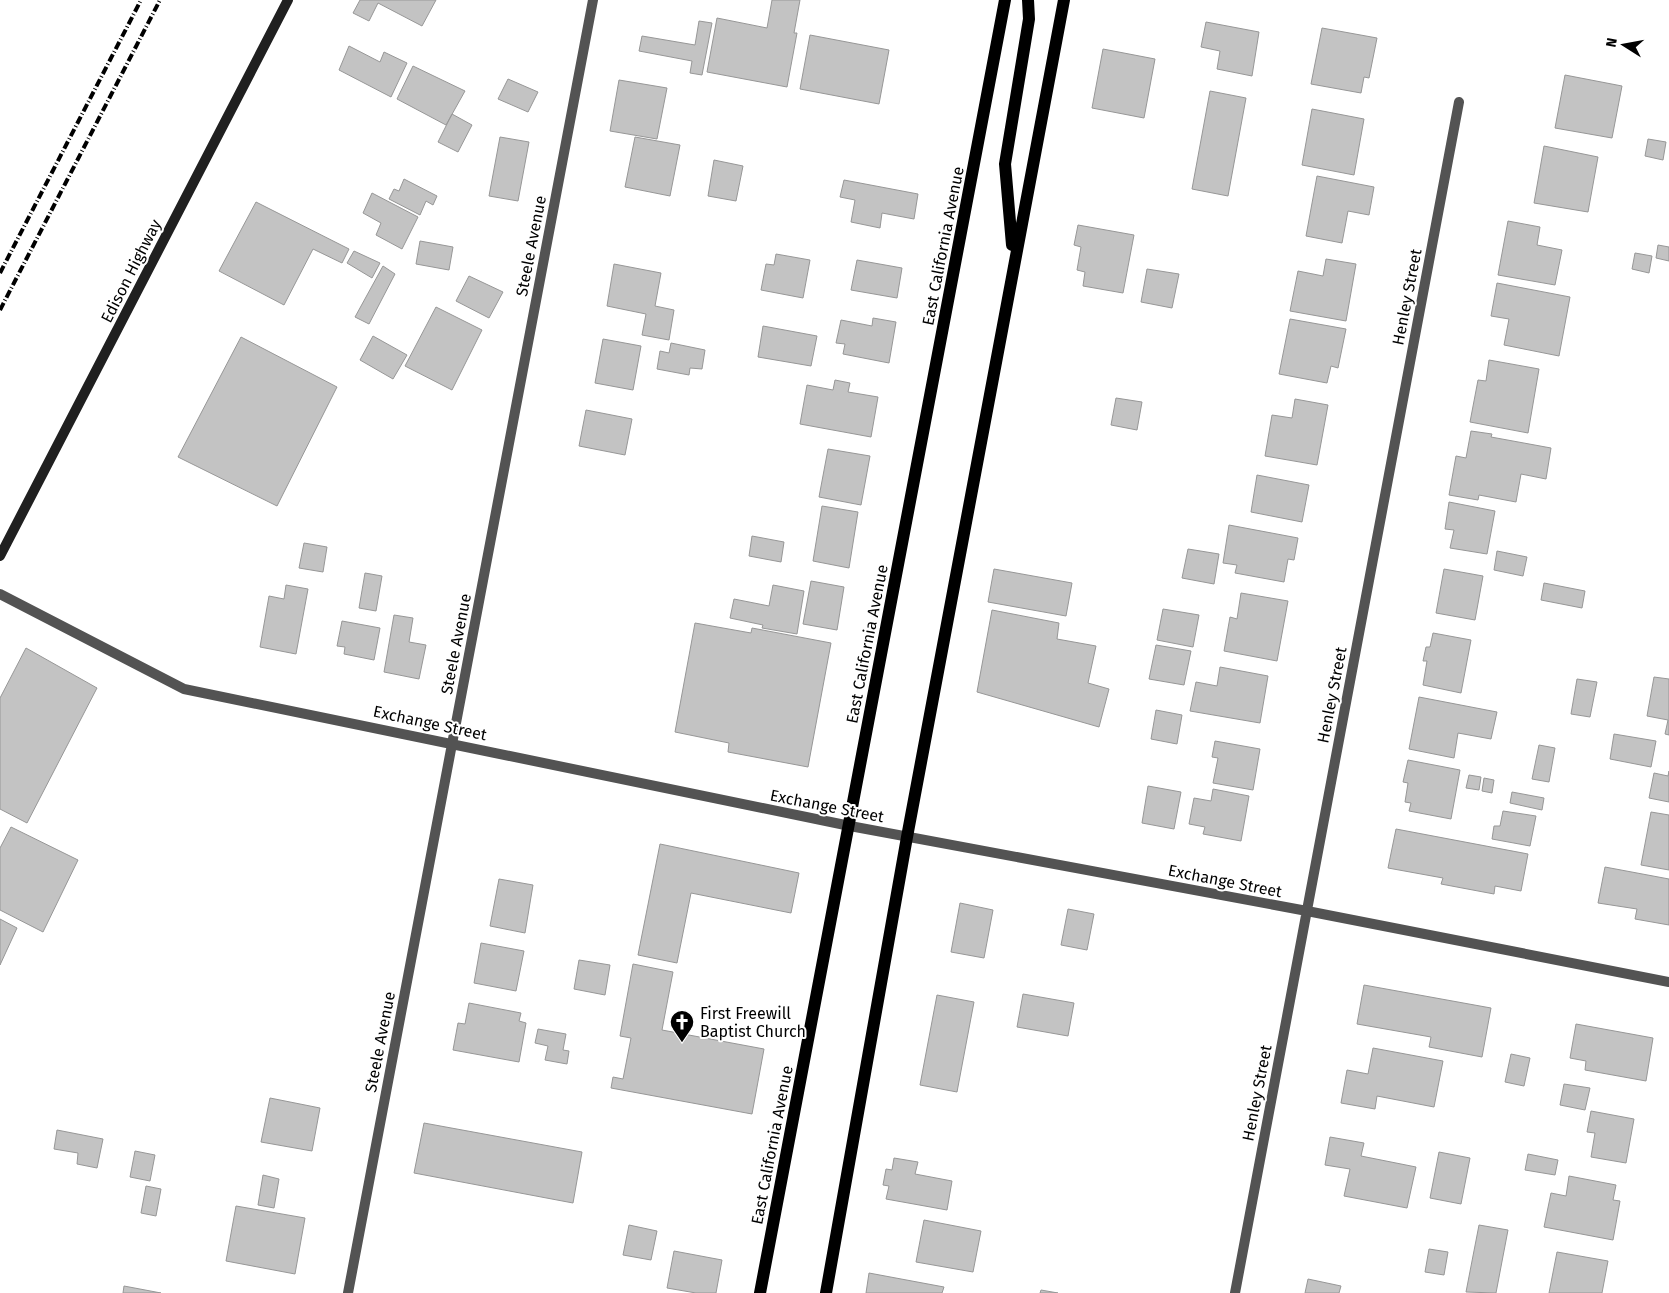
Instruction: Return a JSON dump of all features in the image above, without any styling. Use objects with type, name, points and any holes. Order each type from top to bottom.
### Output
[{"type":"main road","name":"Edison Highway","points":[[0,556],[288,0]]},
{"type":"main road","name":"East California Avenue","points":[[760,1293],[1005,0]]},
{"type":"main road","points":[[1014,263],[1005,164],[1030,19],[1028,0]]},
{"type":"main road","points":[[826,1293],[907,837],[1064,0]]},
{"type":"street","name":"Steele Avenue","points":[[348,1293],[593,0]]},
{"type":"street","name":"Henley Street","points":[[1235,1293],[1459,102]]},
{"type":"street","name":"Exchange Street","points":[[0,594],[184,689],[850,826],[1669,982]]},
{"type":"building","points":[[360,0],[436,0],[422,26],[378,3],[369,21],[353,13]]},
{"type":"building","points":[[772,0],[800,0],[794,33],[797,33],[787,87],[707,72],[717,18],[767,28]]},
{"type":"building","points":[[699,21],[712,23],[702,75],[690,73],[692,61],[639,51],[642,36],[695,45]]},
{"type":"building","points":[[1206,22],[1259,32],[1252,76],[1217,69],[1220,51],[1201,47]]},
{"type":"building","points":[[1322,28],[1377,38],[1369,78],[1364,77],[1361,93],[1311,84]]},
{"type":"building","points":[[810,35],[889,50],[879,104],[800,89]]},
{"type":"building","points":[[349,46],[380,62],[384,52],[407,63],[391,97],[339,70]]},
{"type":"building","points":[[1103,49],[1155,59],[1144,118],[1092,108]]},
{"type":"building","points":[[413,66],[465,91],[446,125],[397,99]]},
{"type":"building","points":[[1565,75],[1622,86],[1612,138],[1555,128]]},
{"type":"building","points":[[508,79],[538,92],[528,112],[498,99]]},
{"type":"building","points":[[619,80],[667,88],[657,139],[610,131]]},
{"type":"building","points":[[1210,91],[1246,98],[1228,196],[1192,189]]},
{"type":"building","points":[[1312,109],[1364,119],[1354,175],[1302,165]]},
{"type":"building","points":[[452,114],[472,125],[458,152],[438,142]]},
{"type":"building","points":[[500,137],[529,142],[518,201],[489,196]]},
{"type":"building","points":[[635,137],[680,145],[670,196],[625,187]]},
{"type":"building","points":[[1648,139],[1666,142],[1663,160],[1645,156]]},
{"type":"building","points":[[1544,146],[1598,157],[1588,212],[1534,203]]},
{"type":"building","points":[[714,160],[743,166],[736,201],[708,196]]},
{"type":"building","points":[[1317,176],[1374,187],[1369,215],[1348,211],[1342,243],[1306,236]]},
{"type":"building","points":[[404,179],[437,196],[433,205],[426,201],[420,215],[389,199],[394,189],[399,191]]},
{"type":"building","points":[[844,180],[918,194],[914,219],[882,213],[880,228],[851,222],[855,200],[840,197]]},
{"type":"building","points":[[372,193],[418,217],[402,249],[376,235],[381,223],[363,213]]},
{"type":"building","points":[[256,202],[349,249],[342,263],[313,249],[284,305],[219,271]]},
{"type":"building","points":[[1508,221],[1540,227],[1537,245],[1562,250],[1555,285],[1498,275]]},
{"type":"building","points":[[1078,225],[1134,235],[1123,293],[1083,286],[1085,272],[1077,270],[1081,247],[1074,245]]},
{"type":"building","points":[[420,241],[453,247],[449,270],[416,264]]},
{"type":"building","points":[[1658,245],[1669,247],[1669,261],[1656,258]]},
{"type":"building","points":[[354,251],[380,263],[372,278],[347,263]]},
{"type":"building","points":[[1635,253],[1652,256],[1649,273],[1632,269]]},
{"type":"building","points":[[776,254],[810,260],[803,298],[761,290],[766,264],[774,265]]},
{"type":"building","points":[[1326,259],[1356,264],[1346,321],[1290,311],[1298,271],[1323,276]]},
{"type":"building","points":[[857,260],[902,268],[897,298],[851,290]]},
{"type":"building","points":[[614,264],[661,273],[655,306],[674,310],[669,340],[642,335],[646,314],[607,306]]},
{"type":"building","points":[[383,266],[395,274],[369,324],[355,317]]},
{"type":"building","points":[[1147,269],[1179,274],[1172,308],[1141,302]]},
{"type":"building","points":[[469,276],[503,292],[489,318],[456,301]]},
{"type":"building","points":[[1497,283],[1570,297],[1559,356],[1504,345],[1509,319],[1491,316]]},
{"type":"building","points":[[436,307],[482,330],[452,390],[405,366]]},
{"type":"building","points":[[873,318],[896,322],[889,363],[843,354],[845,344],[836,343],[841,320],[872,326]]},
{"type":"building","points":[[1290,319],[1346,329],[1338,368],[1331,366],[1327,383],[1279,374]]},
{"type":"building","points":[[763,326],[817,336],[811,366],[758,357]]},
{"type":"building","points":[[373,336],[407,355],[393,379],[360,360]]},
{"type":"building","points":[[241,337],[337,387],[277,506],[178,457]]},
{"type":"building","points":[[603,339],[641,346],[633,390],[595,383]]},
{"type":"building","points":[[671,343],[705,350],[702,369],[690,368],[689,375],[657,369],[660,351],[669,353]]},
{"type":"building","points":[[1489,360],[1539,369],[1528,433],[1470,422],[1478,380],[1486,381]]},
{"type":"building","points":[[835,380],[850,383],[848,392],[878,397],[871,437],[800,424],[807,385],[833,390]]},
{"type":"building","points":[[1116,398],[1142,402],[1137,430],[1111,425]]},
{"type":"building","points":[[1295,399],[1328,405],[1317,465],[1265,456],[1272,415],[1292,418]]},
{"type":"building","points":[[586,410],[632,419],[625,455],[579,446]]},
{"type":"building","points":[[1471,431],[1492,434],[1491,437],[1551,448],[1546,479],[1521,474],[1516,502],[1479,495],[1478,500],[1449,495],[1456,456],[1466,458]]},
{"type":"building","points":[[828,449],[870,456],[861,505],[819,497]]},
{"type":"building","points":[[1257,475],[1309,485],[1302,522],[1251,512]]},
{"type":"building","points":[[1449,502],[1495,511],[1487,554],[1450,548],[1454,530],[1445,529]]},
{"type":"building","points":[[822,506],[858,512],[849,568],[813,561]]},
{"type":"building","points":[[1229,525],[1298,538],[1294,560],[1288,559],[1284,582],[1235,573],[1237,565],[1223,563]]},
{"type":"building","points":[[752,536],[784,542],[781,562],[749,556]]},
{"type":"building","points":[[304,543],[327,547],[323,572],[299,568]]},
{"type":"building","points":[[1188,549],[1219,554],[1214,584],[1182,578]]},
{"type":"building","points":[[1497,551],[1527,557],[1523,576],[1494,570]]},
{"type":"building","points":[[994,569],[1072,583],[1066,616],[988,602]]},
{"type":"building","points":[[1444,569],[1483,576],[1475,620],[1436,613]]},
{"type":"building","points":[[365,573],[382,576],[376,611],[359,608]]},
{"type":"building","points":[[811,581],[844,587],[837,630],[803,624]]},
{"type":"building","points":[[1544,583],[1585,591],[1582,608],[1541,600]]},
{"type":"building","points":[[286,585],[308,589],[296,654],[260,647],[269,596],[284,599]]},
{"type":"building","points":[[773,585],[804,591],[797,634],[762,628],[763,625],[730,618],[734,599],[769,606]]},
{"type":"building","points":[[1241,593],[1288,601],[1277,661],[1224,651],[1230,617],[1237,619]]},
{"type":"building","points":[[1163,609],[1199,615],[1193,647],[1157,640]]},
{"type":"building","points":[[992,610],[1059,623],[1057,639],[1096,646],[1088,683],[1109,689],[1099,727],[977,692]]},
{"type":"building","points":[[394,615],[413,618],[409,642],[426,645],[419,679],[384,672]]},
{"type":"building","points":[[342,621],[380,628],[374,660],[344,654],[345,647],[337,646]]},
{"type":"building","points":[[695,623],[751,633],[752,628],[831,643],[808,767],[728,752],[729,743],[675,732]]},
{"type":"building","points":[[1433,633],[1471,640],[1461,693],[1423,685],[1427,661],[1423,661],[1426,647],[1430,647]]},
{"type":"building","points":[[1156,645],[1191,651],[1184,685],[1149,679]]},
{"type":"building","points":[[26,648],[97,688],[27,823],[0,809],[0,698]]},
{"type":"building","points":[[1220,667],[1268,676],[1260,723],[1190,711],[1196,682],[1217,686]]},
{"type":"building","points":[[1654,677],[1669,679],[1669,735],[1665,734],[1668,720],[1647,716]]},
{"type":"building","points":[[1577,679],[1597,682],[1590,717],[1571,714]]},
{"type":"building","points":[[1419,697],[1497,712],[1491,739],[1458,733],[1454,758],[1409,749]]},
{"type":"building","points":[[1156,710],[1182,715],[1177,744],[1151,739]]},
{"type":"building","points":[[1614,734],[1656,741],[1651,767],[1610,759]]},
{"type":"building","points":[[1215,741],[1260,749],[1253,790],[1213,783],[1218,758],[1212,757]]},
{"type":"building","points":[[1539,745],[1555,748],[1549,782],[1532,779]]},
{"type":"building","points":[[1408,760],[1460,770],[1451,819],[1409,811],[1411,803],[1405,802],[1408,783],[1403,782]]},
{"type":"building","points":[[1669,771],[1669,802],[1649,798],[1654,773],[1668,776]]},
{"type":"building","points":[[1469,775],[1481,777],[1479,790],[1466,788]]},
{"type":"building","points":[[1484,778],[1494,780],[1492,793],[1482,791]]},
{"type":"building","points":[[1148,786],[1181,792],[1174,829],[1142,823]]},
{"type":"building","points":[[1213,789],[1249,796],[1241,841],[1203,834],[1205,827],[1189,824],[1194,798],[1211,801]]},
{"type":"building","points":[[1512,792],[1544,798],[1542,810],[1510,803]]},
{"type":"building","points":[[1503,811],[1536,816],[1530,846],[1492,839],[1494,826],[1500,826]]},
{"type":"building","points":[[1651,812],[1669,815],[1669,870],[1641,865]]},
{"type":"building","points":[[11,827],[78,860],[43,932],[0,910],[0,848]]},
{"type":"building","points":[[1396,829],[1528,854],[1521,891],[1495,886],[1494,894],[1441,884],[1443,878],[1388,868]]},
{"type":"building","points":[[660,844],[799,873],[791,913],[691,893],[677,963],[638,955]]},
{"type":"building","points":[[1605,867],[1669,879],[1669,925],[1635,919],[1637,909],[1598,903]]},
{"type":"building","points":[[499,879],[533,885],[525,933],[490,926]]},
{"type":"building","points":[[960,903],[993,910],[984,958],[951,952]]},
{"type":"building","points":[[1068,909],[1094,914],[1087,950],[1061,945]]},
{"type":"building","points":[[0,919],[17,928],[0,965]]},
{"type":"building","points":[[481,943],[524,951],[516,991],[474,983]]},
{"type":"building","points":[[579,960],[610,965],[605,995],[574,989]]},
{"type":"building","name":"First Freewill Baptist Church","points":[[633,964],[673,972],[662,1030],[764,1049],[752,1114],[611,1088],[613,1077],[623,1079],[631,1038],[620,1036]]},
{"type":"building","points":[[1364,985],[1491,1008],[1482,1057],[1429,1047],[1431,1037],[1357,1024]]},
{"type":"building","points":[[1023,994],[1074,1003],[1068,1036],[1017,1027]]},
{"type":"building","points":[[937,995],[974,1002],[957,1092],[920,1085]]},
{"type":"building","points":[[469,1003],[521,1013],[519,1021],[526,1023],[519,1062],[453,1050],[458,1023],[465,1024]]},
{"type":"building","points":[[1576,1024],[1653,1038],[1646,1081],[1585,1070],[1586,1061],[1570,1058]]},
{"type":"building","points":[[538,1029],[566,1034],[563,1050],[569,1051],[567,1064],[545,1060],[548,1046],[535,1043]]},
{"type":"building","points":[[1373,1048],[1443,1061],[1434,1107],[1377,1096],[1375,1109],[1341,1103],[1347,1070],[1368,1074]]},
{"type":"building","points":[[1511,1054],[1530,1058],[1524,1086],[1505,1082]]},
{"type":"building","points":[[1564,1084],[1590,1088],[1585,1110],[1560,1105]]},
{"type":"building","points":[[270,1098],[320,1108],[312,1151],[261,1142]]},
{"type":"building","points":[[1591,1111],[1634,1119],[1626,1163],[1591,1157],[1595,1133],[1587,1132]]},
{"type":"building","points":[[424,1123],[582,1152],[573,1203],[414,1173]]},
{"type":"building","points":[[57,1130],[103,1139],[97,1168],[77,1164],[78,1153],[54,1149]]},
{"type":"building","points":[[1330,1137],[1364,1143],[1361,1156],[1416,1167],[1407,1208],[1344,1196],[1350,1169],[1325,1165]]},
{"type":"building","points":[[135,1151],[155,1155],[150,1181],[130,1177]]},
{"type":"building","points":[[1439,1152],[1470,1158],[1461,1204],[1430,1198]]},
{"type":"building","points":[[1528,1154],[1558,1160],[1555,1175],[1525,1170]]},
{"type":"building","points":[[894,1158],[918,1162],[915,1174],[952,1181],[947,1210],[886,1199],[889,1186],[883,1185],[886,1169],[892,1170]]},
{"type":"building","points":[[263,1175],[279,1179],[274,1208],[258,1205]]},
{"type":"building","points":[[1569,1176],[1616,1185],[1613,1200],[1620,1201],[1613,1240],[1544,1227],[1551,1193],[1566,1196]]},
{"type":"building","points":[[146,1186],[161,1189],[156,1216],[141,1213]]},
{"type":"building","points":[[236,1206],[305,1218],[295,1274],[226,1261]]},
{"type":"building","points":[[924,1220],[981,1231],[973,1272],[916,1262]]},
{"type":"building","points":[[629,1225],[657,1231],[651,1260],[623,1255]]},
{"type":"building","points":[[1479,1225],[1508,1230],[1496,1293],[1466,1292]]},
{"type":"building","points":[[1429,1249],[1448,1252],[1444,1275],[1425,1272]]},
{"type":"building","points":[[674,1251],[722,1260],[716,1293],[696,1293],[667,1288]]},
{"type":"building","points":[[1557,1252],[1608,1261],[1602,1293],[1549,1293]]},
{"type":"building","points":[[869,1273],[944,1287],[942,1293],[866,1293]]},
{"type":"building","points":[[1308,1279],[1341,1286],[1339,1293],[1305,1293]]},
{"type":"building","points":[[124,1286],[161,1293],[123,1293]]},
{"type":"building","points":[[1041,1290],[1058,1293],[1040,1293]]},
{"type":"railway","points":[[0,273],[141,0]]},
{"type":"railway","points":[[0,310],[160,0]]},
{"type":"place","name":"First Freewill Baptist Church","points":[[682,1043]]}]
